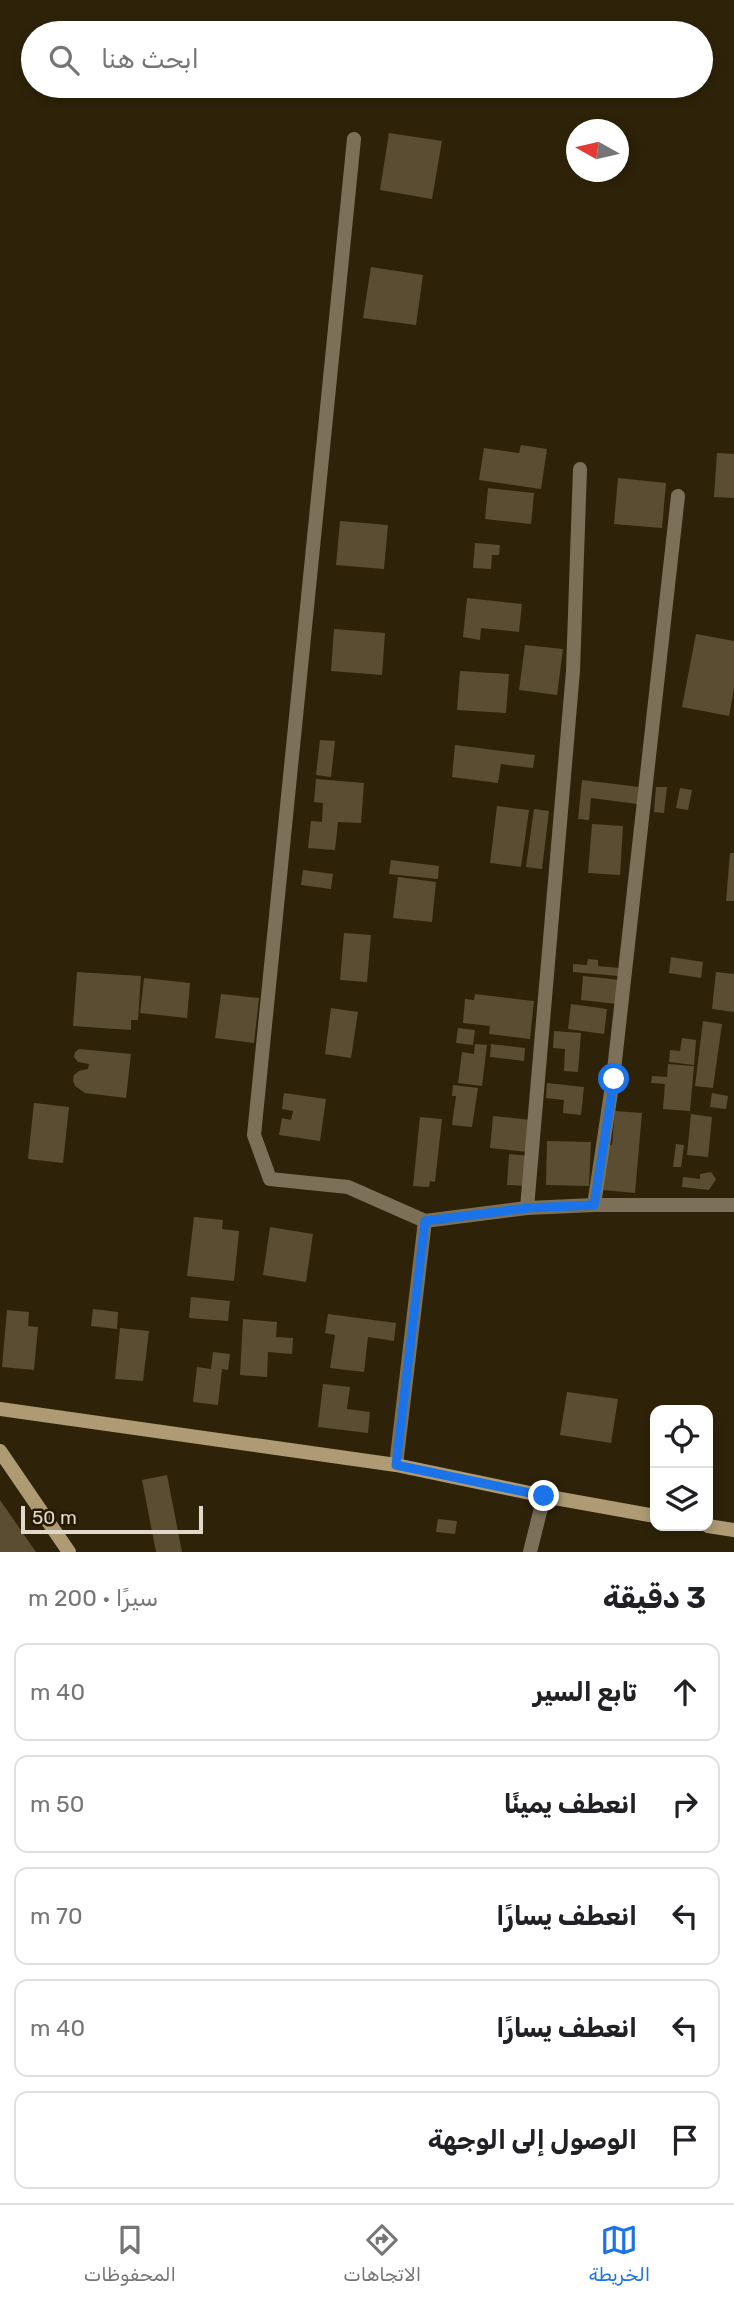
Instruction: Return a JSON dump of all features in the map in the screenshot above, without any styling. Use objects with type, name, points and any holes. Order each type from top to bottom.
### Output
[{"type":"street","points":[[354,139],[254,1135],[270,1179],[348,1186],[425,1221],[527,1208],[734,1205]]},
{"type":"street","points":[[527,1208],[573,671],[580,470]]},
{"type":"street","points":[[594,1205],[614,1079],[678,496]]},
{"type":"street","points":[[396,1465],[425,1221]]},
{"type":"street","points":[[0,1409],[396,1465],[650,1515]]},
{"type":"street","points":[[0,1451],[69,1552]]},
{"type":"street","points":[[530,1552],[544,1496]]},
{"type":"street","points":[[713,1527],[734,1530]]},
{"type":"building","points":[[389,133],[442,141],[432,199],[380,190]]},
{"type":"building","points":[[371,267],[423,275],[416,325],[363,318]]},
{"type":"building","points":[[521,445],[547,449],[541,489],[479,480],[484,448],[519,453]]},
{"type":"building","points":[[717,453],[734,454],[734,498],[714,497]]},
{"type":"building","points":[[618,478],[666,483],[662,528],[614,524]]},
{"type":"building","points":[[488,488],[534,493],[531,524],[485,519]]},
{"type":"building","points":[[340,521],[388,525],[384,569],[336,565]]},
{"type":"building","points":[[475,543],[500,545],[499,555],[492,555],[491,569],[473,568]]},
{"type":"building","points":[[467,598],[522,604],[519,632],[481,628],[480,640],[463,637]]},
{"type":"building","points":[[334,629],[385,633],[382,675],[331,671]]},
{"type":"building","points":[[696,634],[734,641],[734,688],[729,716],[682,707]]},
{"type":"building","points":[[525,645],[563,649],[557,695],[519,690]]},
{"type":"building","points":[[460,671],[509,674],[506,713],[457,710]]},
{"type":"building","points":[[320,740],[335,741],[331,777],[316,775]]},
{"type":"building","points":[[455,745],[535,755],[533,768],[501,764],[498,783],[452,777]]},
{"type":"building","points":[[316,779],[364,783],[361,823],[338,822],[335,850],[308,848],[311,821],[322,822],[323,803],[314,802]]},
{"type":"building","points":[[582,780],[639,787],[637,804],[591,798],[589,820],[578,819]]},
{"type":"building","points":[[656,787],[667,787],[664,813],[654,812]]},
{"type":"building","points":[[680,788],[692,790],[688,810],[676,808]]},
{"type":"building","points":[[497,806],[529,810],[521,867],[490,863]]},
{"type":"building","points":[[534,809],[549,811],[542,869],[526,867]]},
{"type":"building","points":[[592,824],[623,826],[620,875],[588,873]]},
{"type":"building","points":[[730,853],[734,853],[734,901],[726,901]]},
{"type":"building","points":[[391,860],[439,866],[438,879],[389,874]]},
{"type":"building","points":[[303,870],[333,874],[331,889],[301,885]]},
{"type":"building","points":[[398,877],[436,882],[432,922],[393,918]]},
{"type":"building","points":[[344,933],[371,935],[367,982],[340,980]]},
{"type":"building","points":[[671,957],[703,962],[701,978],[669,973]]},
{"type":"building","points":[[588,959],[598,960],[598,966],[619,968],[618,976],[573,972],[573,964],[587,965]]},
{"type":"building","points":[[77,972],[141,976],[138,1020],[131,1020],[131,1030],[73,1026]]},
{"type":"building","points":[[716,972],[734,974],[734,1012],[712,1009]]},
{"type":"building","points":[[583,976],[620,980],[618,1004],[581,1000]]},
{"type":"building","points":[[144,978],[190,983],[187,1018],[140,1013]]},
{"type":"building","points":[[221,994],[259,998],[254,1043],[215,1038]]},
{"type":"building","points":[[475,994],[534,1001],[530,1039],[489,1034],[490,1026],[463,1023],[465,999],[474,1000]]},
{"type":"building","points":[[571,1004],[607,1009],[604,1034],[568,1029]]},
{"type":"building","points":[[331,1008],[358,1012],[351,1058],[325,1054]]},
{"type":"building","points":[[703,1021],[722,1024],[713,1088],[695,1086]]},
{"type":"building","points":[[458,1028],[475,1030],[473,1045],[456,1043]]},
{"type":"building","points":[[554,1031],[581,1033],[578,1072],[564,1071],[565,1049],[553,1048]]},
{"type":"building","points":[[682,1038],[696,1040],[694,1065],[669,1062],[670,1050],[680,1051]]},
{"type":"building","points":[[475,1044],[487,1045],[482,1086],[458,1083],[462,1052],[474,1054]]},
{"type":"building","points":[[491,1044],[525,1048],[524,1061],[490,1057]]},
{"type":"building","points":[[79,1049],[131,1054],[126,1098],[85,1093],[75,1086],[74,1075],[88,1069],[89,1064],[78,1062],[74,1057]]},
{"type":"building","points":[[668,1064],[694,1066],[690,1111],[663,1109],[665,1084],[651,1083],[652,1076],[667,1077]]},
{"type":"building","points":[[547,1083],[584,1087],[581,1115],[563,1113],[564,1100],[546,1098]]},
{"type":"building","points":[[453,1085],[478,1088],[472,1127],[452,1125],[456,1096],[452,1096]]},
{"type":"building","points":[[284,1093],[326,1099],[320,1141],[279,1135],[282,1118],[291,1120],[293,1111],[282,1109]]},
{"type":"building","points":[[712,1093],[728,1096],[726,1109],[710,1107]]},
{"type":"building","points":[[34,1103],[69,1107],[63,1163],[28,1159]]},
{"type":"building","points":[[615,1111],[642,1113],[635,1193],[602,1190],[607,1144],[612,1145]]},
{"type":"building","points":[[691,1114],[712,1117],[708,1157],[687,1155]]},
{"type":"building","points":[[493,1116],[531,1120],[528,1152],[490,1148]]},
{"type":"building","points":[[420,1117],[442,1119],[435,1182],[430,1181],[429,1187],[413,1186]]},
{"type":"building","points":[[547,1141],[591,1142],[589,1186],[546,1185]]},
{"type":"building","points":[[676,1144],[684,1145],[681,1167],[673,1167]]},
{"type":"building","points":[[509,1154],[529,1156],[526,1186],[507,1185]]},
{"type":"building","points":[[711,1172],[716,1179],[709,1190],[682,1187],[683,1177],[700,1179],[700,1174]]},
{"type":"building","points":[[194,1217],[223,1220],[222,1229],[239,1231],[234,1281],[187,1276]]},
{"type":"building","points":[[270,1227],[313,1234],[306,1282],[263,1275]]},
{"type":"building","points":[[191,1297],[230,1301],[228,1321],[189,1318]]},
{"type":"building","points":[[93,1309],[118,1312],[117,1329],[91,1326]]},
{"type":"building","points":[[7,1310],[29,1312],[28,1326],[38,1327],[34,1370],[2,1367]]},
{"type":"building","points":[[328,1314],[396,1323],[394,1341],[368,1337],[364,1372],[330,1368],[335,1335],[325,1333]]},
{"type":"building","points":[[243,1319],[277,1322],[276,1337],[293,1338],[292,1354],[268,1352],[267,1377],[240,1375]]},
{"type":"building","points":[[120,1328],[149,1331],[143,1381],[115,1379]]},
{"type":"building","points":[[213,1352],[230,1354],[228,1370],[222,1369],[218,1405],[193,1402],[197,1367],[211,1369]]},
{"type":"building","points":[[323,1384],[350,1387],[347,1409],[370,1412],[368,1433],[318,1427]]},
{"type":"building","points":[[567,1392],[618,1399],[611,1443],[560,1435]]},
{"type":"building","points":[[167,1475],[182,1552],[156,1552],[142,1480]]},
{"type":"building","points":[[0,1500],[36,1552],[0,1552]]},
{"type":"building","points":[[438,1519],[457,1521],[455,1534],[436,1532]]},
{"type":"route","points":[[544,1496],[396,1465],[425,1221],[527,1208],[594,1205],[614,1079]]}]
